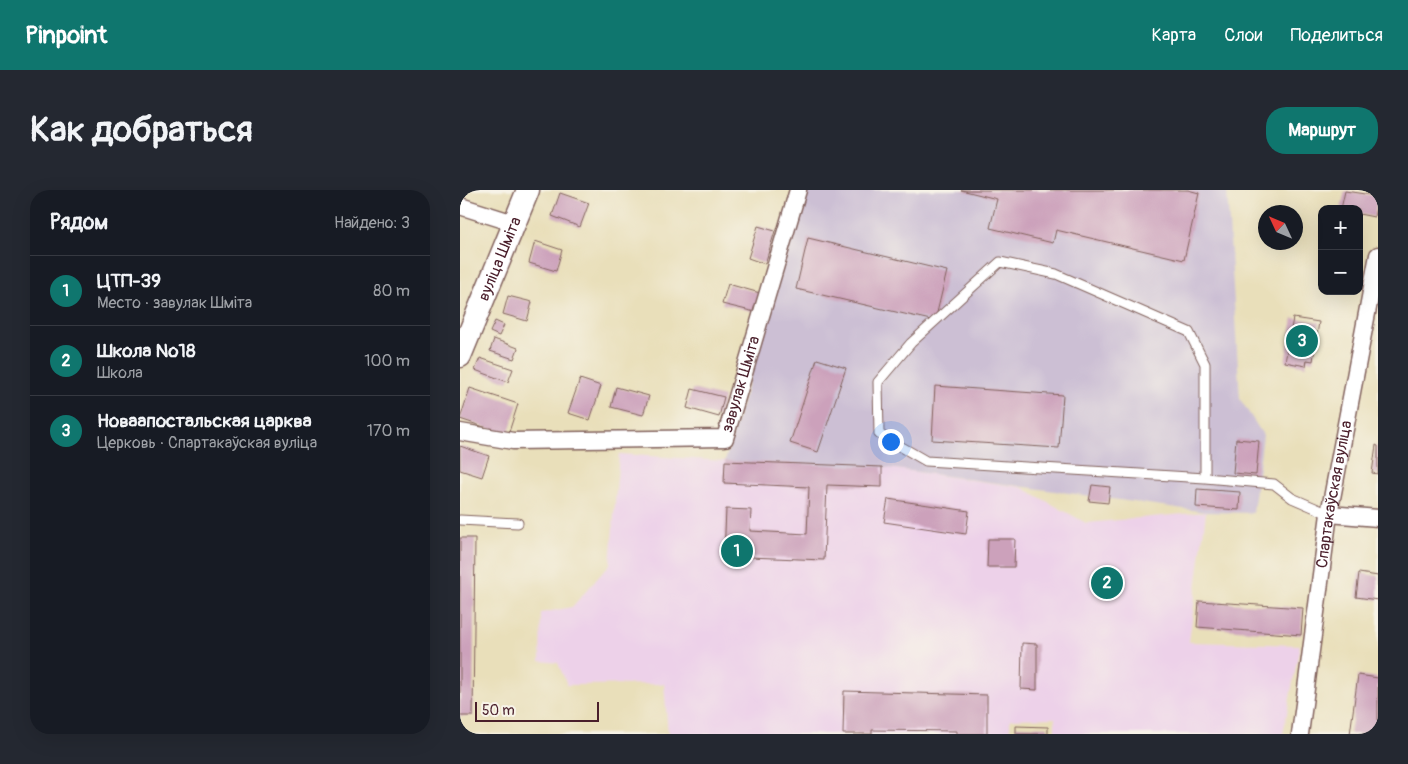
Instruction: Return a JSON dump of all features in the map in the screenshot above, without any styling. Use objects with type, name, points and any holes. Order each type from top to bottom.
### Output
[{"type":"main road","name":"вуліца Шміта","points":[[460,356],[528,190]]},
{"type":"street","name":"завулак Шміта","points":[[460,432],[513,441],[725,438],[798,190]]},
{"type":"street","points":[[460,206],[514,223]]},
{"type":"street","name":"Спартакаўская вуліца","points":[[1300,734],[1329,514],[1378,255]]},
{"type":"street","points":[[1329,514],[1378,518]]},
{"type":"lane","points":[[1205,478],[1205,364],[1189,332],[1056,274],[1000,262],[911,343],[878,382],[879,434],[926,461],[1274,484],[1292,498],[1329,514]]},
{"type":"lane","points":[[460,520],[518,523]]},
{"type":"shaded area","points":[[805,190],[1227,190],[1240,399],[1263,435],[1253,513],[1206,512],[882,467],[725,461]]},
{"type":"shaded area","points":[[619,454],[725,461],[882,467],[1021,487],[1086,523],[1206,512],[1189,642],[1300,645],[1283,734],[1055,734],[1055,718],[1010,719],[1010,734],[668,734],[664,684],[567,685],[558,663],[540,661],[541,613],[572,607],[610,564]]},
{"type":"building","points":[[961,190],[1188,190],[1199,193],[1184,260],[1056,230],[1053,243],[990,228],[997,199]]},
{"type":"building","points":[[1345,191],[1378,196],[1374,217],[1363,215],[1363,205],[1342,205]]},
{"type":"building","points":[[560,193],[589,203],[580,227],[552,216]]},
{"type":"building","points":[[758,226],[775,231],[765,264],[748,258]]},
{"type":"building","points":[[808,238],[947,271],[935,321],[796,289]]},
{"type":"building","points":[[535,241],[562,250],[556,271],[529,263]]},
{"type":"building","points":[[728,284],[760,293],[755,312],[722,304]]},
{"type":"building","points":[[508,296],[532,302],[527,321],[503,314]]},
{"type":"building","points":[[1293,318],[1319,322],[1313,361],[1307,360],[1306,366],[1285,362]]},
{"type":"building","points":[[495,321],[504,325],[499,336],[490,332]]},
{"type":"building","points":[[494,339],[518,348],[514,359],[490,351]]},
{"type":"building","points":[[480,358],[513,369],[508,382],[475,370]]},
{"type":"building","points":[[817,359],[846,368],[818,452],[790,443]]},
{"type":"building","points":[[580,379],[601,386],[590,420],[568,413]]},
{"type":"building","points":[[935,386],[1063,395],[1059,448],[932,440]]},
{"type":"building","points":[[616,387],[649,396],[643,415],[611,407]]},
{"type":"building","points":[[470,388],[518,404],[508,435],[460,419]]},
{"type":"building","points":[[692,389],[724,397],[719,417],[687,408]]},
{"type":"building","points":[[1236,439],[1259,441],[1256,475],[1233,473]]},
{"type":"building","points":[[1376,445],[1378,446],[1378,474],[1372,473]]},
{"type":"building","points":[[460,446],[489,456],[482,477],[460,470]]},
{"type":"building","points":[[725,461],[882,467],[882,487],[827,485],[824,560],[724,556],[726,509],[751,510],[750,531],[807,534],[809,487],[724,483]]},
{"type":"building","points":[[1092,485],[1110,487],[1108,503],[1089,501]]},
{"type":"building","points":[[1197,489],[1240,492],[1239,510],[1196,507]]},
{"type":"building","points":[[888,499],[969,511],[966,534],[884,522]]},
{"type":"building","points":[[460,538],[475,538],[473,716],[460,716]]},
{"type":"building","points":[[988,539],[1015,539],[1014,567],[987,567]]},
{"type":"building","points":[[1359,573],[1378,576],[1378,600],[1356,597]]},
{"type":"building","points":[[1199,601],[1303,608],[1301,635],[1197,627]]},
{"type":"building","points":[[1022,643],[1037,644],[1037,690],[1021,689]]},
{"type":"building","points":[[1358,675],[1378,678],[1378,734],[1350,734]]},
{"type":"building","points":[[844,691],[987,695],[987,734],[957,734],[957,731],[872,730],[872,734],[843,734]]},
{"type":"building","points":[[1016,726],[1048,727],[1048,734],[1016,734]]},
{"type":"place","name":"Новаапостальская царква","points":[[1302,341]]},
{"type":"place","name":"ЦТП-39","points":[[737,551]]},
{"type":"place","name":"Школа №18","points":[[1107,583]]}]
